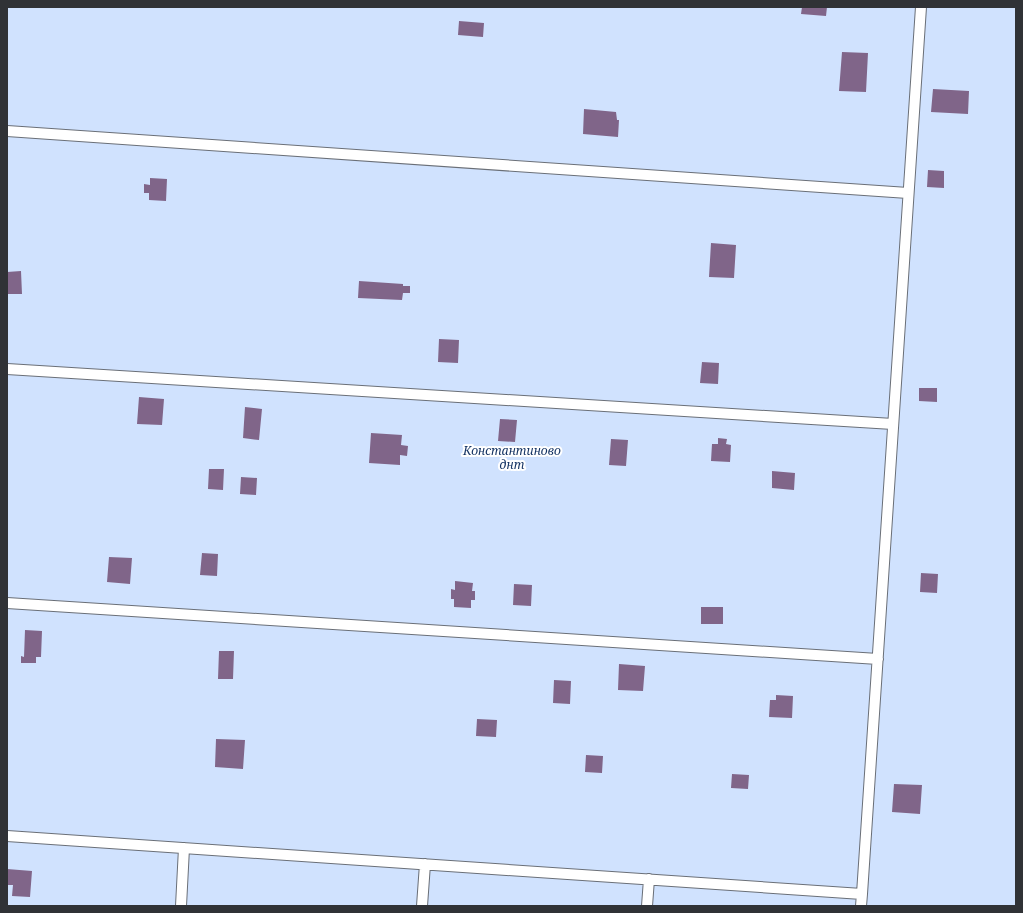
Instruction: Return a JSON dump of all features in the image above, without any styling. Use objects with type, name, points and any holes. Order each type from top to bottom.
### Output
[{"type":"lane","points":[[861,906],[921,7]]},
{"type":"lane","points":[[7,131],[908,193]]},
{"type":"lane","points":[[7,369],[893,424]]},
{"type":"lane","points":[[7,603],[878,659]]},
{"type":"lane","points":[[7,836],[862,894]]},
{"type":"lane","points":[[181,906],[184,848]]},
{"type":"lane","points":[[422,906],[425,864]]},
{"type":"lane","points":[[647,906],[649,879]]},
{"type":"green space","name":"Константиново днт","points":[[7,7],[1016,7],[1016,906],[7,906]]},
{"type":"building","points":[[802,7],[827,7],[826,16],[801,14]]},
{"type":"building","points":[[459,21],[484,23],[483,37],[458,35]]},
{"type":"building","points":[[842,52],[868,53],[866,92],[839,91]]},
{"type":"building","points":[[933,89],[969,91],[968,114],[931,112]]},
{"type":"building","points":[[584,109],[616,112],[617,120],[619,120],[618,137],[583,134]]},
{"type":"building","points":[[928,170],[944,171],[944,188],[927,187]]},
{"type":"building","points":[[150,178],[167,179],[166,201],[149,200],[149,193],[144,193],[144,184],[150,185]]},
{"type":"building","points":[[711,243],[736,245],[734,278],[709,277]]},
{"type":"building","points":[[21,271],[22,294],[7,294],[7,272]]},
{"type":"building","points":[[359,281],[403,284],[403,286],[410,286],[410,293],[403,293],[402,300],[358,298]]},
{"type":"building","points":[[439,339],[459,340],[458,363],[438,362]]},
{"type":"building","points":[[702,362],[719,363],[718,384],[700,383]]},
{"type":"building","points":[[919,388],[937,388],[937,402],[919,401]]},
{"type":"building","points":[[139,397],[164,399],[162,425],[137,424]]},
{"type":"building","points":[[245,407],[262,409],[259,440],[243,438]]},
{"type":"building","points":[[500,419],[517,420],[515,442],[498,441]]},
{"type":"building","points":[[371,433],[402,435],[401,445],[408,446],[407,456],[400,455],[400,465],[369,463]]},
{"type":"building","points":[[718,438],[727,439],[726,444],[731,445],[730,462],[711,461],[712,444],[718,444]]},
{"type":"building","points":[[611,439],[628,440],[626,466],[609,465]]},
{"type":"building","points":[[209,469],[224,469],[223,490],[208,489]]},
{"type":"building","points":[[772,471],[795,473],[794,490],[772,488]]},
{"type":"building","points":[[241,477],[257,478],[256,495],[240,494]]},
{"type":"building","points":[[202,553],[218,554],[217,576],[200,575]]},
{"type":"building","points":[[109,557],[132,558],[130,584],[107,582]]},
{"type":"building","points":[[921,573],[938,574],[937,593],[920,592]]},
{"type":"building","points":[[455,581],[473,583],[472,591],[475,591],[475,600],[471,600],[471,608],[454,607],[454,599],[451,599],[451,589],[455,590]]},
{"type":"building","points":[[514,584],[532,585],[531,606],[513,605]]},
{"type":"building","points":[[701,607],[723,607],[723,624],[701,624]]},
{"type":"building","points":[[25,630],[42,631],[41,657],[36,657],[36,663],[21,663],[21,656],[24,657]]},
{"type":"building","points":[[219,651],[234,651],[233,679],[218,679]]},
{"type":"building","points":[[619,664],[645,666],[643,691],[618,690]]},
{"type":"building","points":[[554,680],[571,681],[570,704],[553,703]]},
{"type":"building","points":[[776,695],[793,696],[792,718],[769,717],[770,700],[776,700]]},
{"type":"building","points":[[477,719],[497,720],[496,737],[476,736]]},
{"type":"building","points":[[216,739],[245,740],[243,769],[215,767]]},
{"type":"building","points":[[586,755],[603,756],[602,773],[585,772]]},
{"type":"building","points":[[732,774],[749,775],[748,789],[731,788]]},
{"type":"building","points":[[894,784],[922,785],[920,814],[892,812]]},
{"type":"building","points":[[7,869],[32,871],[30,897],[12,896],[13,885],[7,885]]}]
